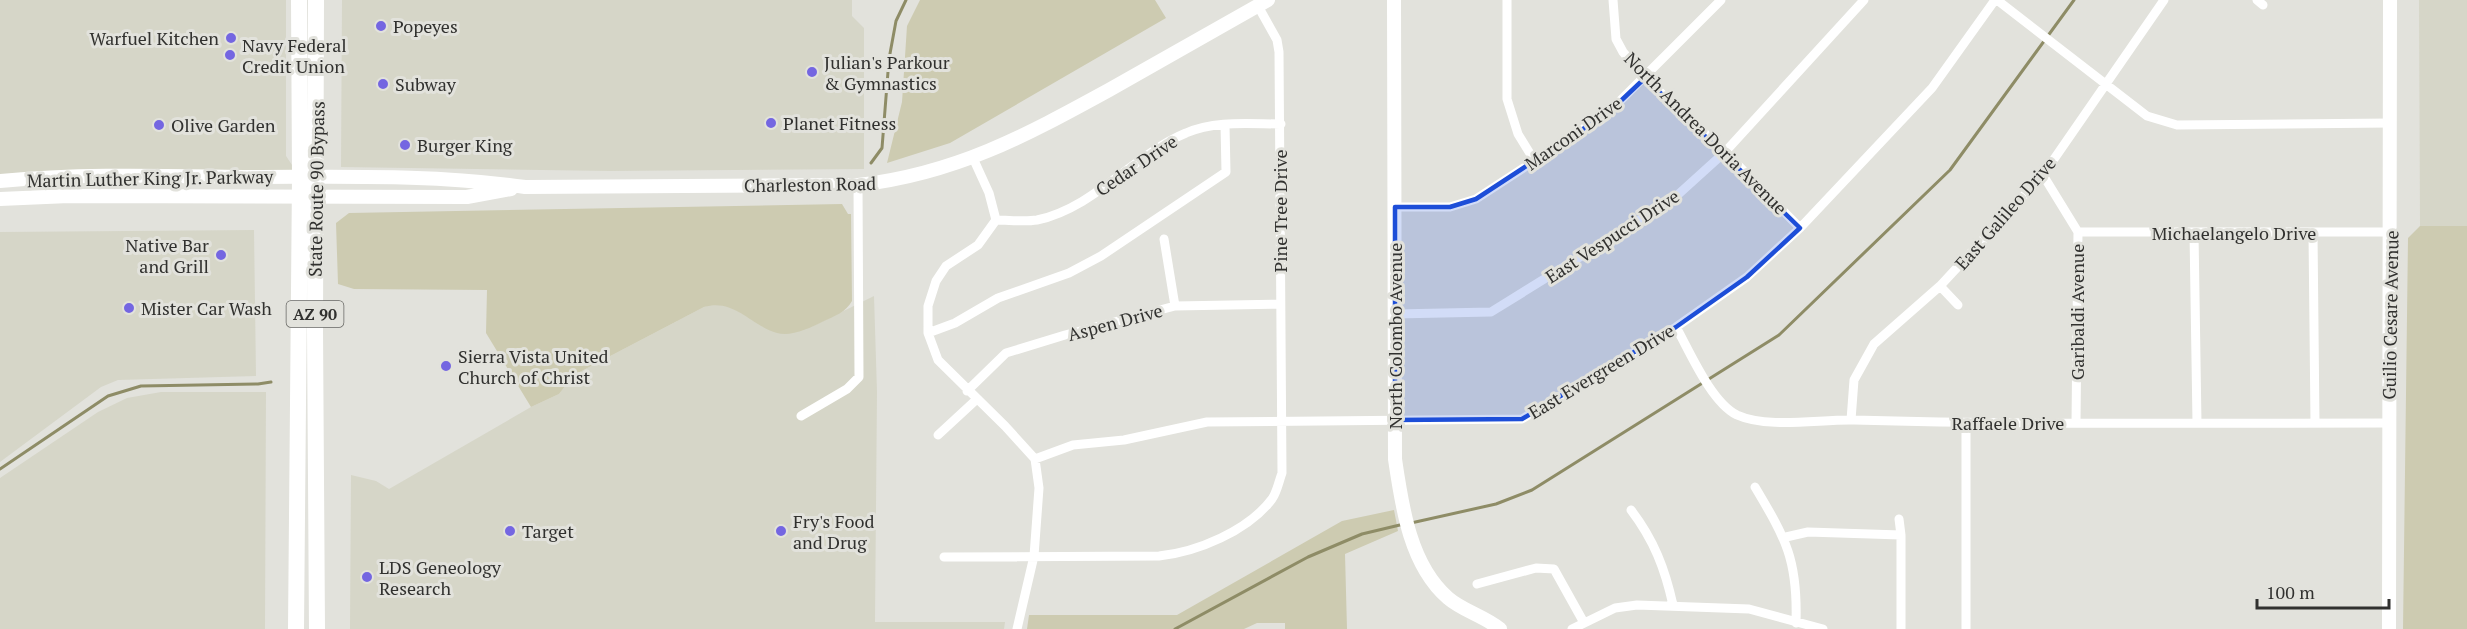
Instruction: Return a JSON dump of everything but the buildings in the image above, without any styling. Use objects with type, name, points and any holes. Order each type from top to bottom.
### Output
[{"type":"highway","name":"State Route 90 Bypass","points":[[299,0],[309,177]]},
{"type":"highway","name":"State Route 90 Bypass","points":[[296,629],[307,197],[316,0]]},
{"type":"highway","name":"State Route 90 Bypass","points":[[307,197],[317,629]]},
{"type":"street","name":"North Colombo Avenue","points":[[1394,0],[1395,459],[1401,498],[1421,563],[1432,583],[1450,600],[1500,629]]},
{"type":"street","points":[[1507,0],[1507,99],[1518,134],[1534,160]]},
{"type":"street","name":"North Andrea Doria Avenue","points":[[1613,0],[1616,39],[1645,78],[1725,152],[1800,228]]},
{"type":"street","name":"Marconi Drive","points":[[1395,207],[1462,204],[1476,199],[1609,112],[1721,0]]},
{"type":"street","name":"East Vespucci Drive","points":[[1395,314],[1491,312],[1672,200],[1725,152],[1864,0]]},
{"type":"street","points":[[1996,0],[2146,116],[2177,125],[2390,123]]},
{"type":"street","name":"East Evergreen Drive","points":[[1035,459],[1073,445],[1124,440],[1207,422],[1522,419],[1676,327],[1747,277],[1800,228],[1932,88],[1996,0]]},
{"type":"street","name":"East Galileo Drive","points":[[1851,420],[1854,380],[1874,344],[1940,286],[2043,175],[2164,0]]},
{"type":"street","name":"Guilio Cesare Avenue","points":[[2389,629],[2390,0]]},
{"type":"street","name":"Charleston Road","points":[[309,177],[479,180],[525,187],[858,185],[897,181],[937,171],[973,158],[1063,114],[1263,3]]},
{"type":"street","name":"Pine Tree Drive","points":[[1034,556],[1184,554],[1209,545],[1258,514],[1273,498],[1282,473],[1281,124],[1277,40],[1263,3]]},
{"type":"street","name":"Cedar Drive","points":[[996,220],[1035,220],[1054,215],[1086,199],[1132,164],[1184,133],[1205,126],[1281,124]]},
{"type":"street","points":[[928,333],[955,323],[998,298],[1080,267],[1226,172],[1225,125]]},
{"type":"street","points":[[973,158],[989,193],[996,220],[978,245],[946,266],[936,281],[928,306],[928,333],[938,360],[1035,459],[1039,488],[1034,556],[1017,629]]},
{"type":"street","name":"Garibaldi Avenue","points":[[2043,175],[2078,232],[2076,423]]},
{"type":"street","points":[[0,176],[15,179]]},
{"type":"street","name":"Martin Luther King Jr. Parkway","points":[[0,181],[71,176],[309,177]]},
{"type":"street","points":[[801,416],[847,389],[859,377],[858,185]]},
{"type":"street","name":"Charleston Road","points":[[307,197],[467,197],[525,187]]},
{"type":"street","name":"Martin Luther King Jr. Parkway","points":[[0,199],[69,196],[307,197]]},
{"type":"street","name":"Michaelangelo Drive","points":[[2078,232],[2313,234],[2391,232]]},
{"type":"street","points":[[2194,234],[2197,423]]},
{"type":"street","points":[[2313,234],[2315,423]]},
{"type":"street","points":[[1164,239],[1175,306]]},
{"type":"street","points":[[1940,286],[1958,305]]},
{"type":"street","name":"Aspen Drive","points":[[967,391],[1006,353],[1175,306],[1280,304]]},
{"type":"street","name":"Raffaele Drive","points":[[1676,327],[1721,404],[1737,415],[1759,422],[1851,420],[1966,424],[2388,423]]},
{"type":"street","points":[[938,435],[977,399]]},
{"type":"street","points":[[1966,424],[1966,629]]},
{"type":"street","points":[[1755,487],[1786,537],[1798,587],[1796,623]]},
{"type":"street","points":[[1631,510],[1647,530],[1657,551],[1666,574],[1673,605]]},
{"type":"street","points":[[1899,519],[1901,629]]},
{"type":"street","points":[[1786,537],[1808,532],[1901,535]]},
{"type":"street","points":[[944,557],[1034,556]]},
{"type":"street","points":[[1477,584],[1536,568],[1554,569],[1583,621]]},
{"type":"street","points":[[1572,629],[1583,621],[1615,608],[1673,605],[1749,609],[1823,629]]},
{"type":"highlighted area","points":[[1645,78],[1800,228],[1747,277],[1676,327],[1522,419],[1395,420],[1395,207],[1450,207],[1476,199],[1609,112]]},
{"type":"shaded area","points":[[0,0],[286,0],[286,156],[300,177],[0,181]]},
{"type":"shaded area","points":[[342,0],[852,0],[852,16],[864,28],[864,169],[610,171],[341,167]]},
{"type":"shaded area","points":[[920,0],[1155,0],[1166,18],[950,143],[887,163],[902,102],[907,26]]},
{"type":"shaded area","points":[[2419,0],[2467,0],[2467,226],[2420,226]]},
{"type":"shaded area","points":[[842,204],[848,214],[851,214],[852,301],[840,313],[806,329],[782,334],[767,329],[733,309],[715,305],[704,307],[574,375],[559,394],[531,407],[486,333],[487,290],[354,289],[338,284],[336,223],[349,213]]},
{"type":"shaded area","points":[[2420,226],[2467,226],[2467,629],[2403,629],[2408,238]]},
{"type":"shaded area","points":[[254,230],[256,376],[118,380],[101,387],[0,462],[0,232]]},
{"type":"shaded area","points":[[874,296],[877,392],[875,622],[1005,622],[1004,629],[350,629],[351,475],[376,481],[389,489],[531,407],[559,394],[574,375],[704,307],[716,303],[729,306],[748,317],[811,327]]},
{"type":"shaded area","points":[[161,392],[266,392],[265,629],[0,629],[0,478],[98,412],[127,398]]},
{"type":"shaded area","points":[[1394,510],[1398,531],[1345,554],[1347,629],[1285,629],[1285,623],[1257,623],[1244,629],[1027,629],[1029,615],[1177,615],[1342,521]]},
{"type":"waterway","points":[[871,163],[882,148],[889,59],[896,21],[906,0]]},
{"type":"waterway","points":[[1411,523],[1496,504],[1532,490],[1779,335],[1950,170],[2074,0]]},
{"type":"waterway","points":[[0,469],[108,396],[141,386],[271,382]]},
{"type":"waterway","points":[[1175,629],[1308,557],[1362,534],[1404,524]]},
{"type":"place","name":"Popeyes","points":[[381,26]]},
{"type":"place","name":"Warfuel Kitchen","points":[[231,38]]},
{"type":"place","name":"Navy Federal Credit Union","points":[[230,55]]},
{"type":"place","name":"Julian's Parkour & Gymnastics","points":[[812,72]]},
{"type":"place","name":"Subway","points":[[383,84]]},
{"type":"place","name":"Planet Fitness","points":[[771,123]]},
{"type":"place","name":"Olive Garden","points":[[159,125]]},
{"type":"place","name":"Burger King","points":[[405,145]]},
{"type":"place","name":"Native Bar and Grill","points":[[221,255]]},
{"type":"place","name":"Mister Car Wash","points":[[129,308]]},
{"type":"place","name":"Sierra Vista United Church of Christ","points":[[446,366]]},
{"type":"place","name":"Target","points":[[510,531]]},
{"type":"place","name":"Fry's Food and Drug","points":[[781,531]]},
{"type":"place","name":"LDS Geneology Research","points":[[367,577]]}]
